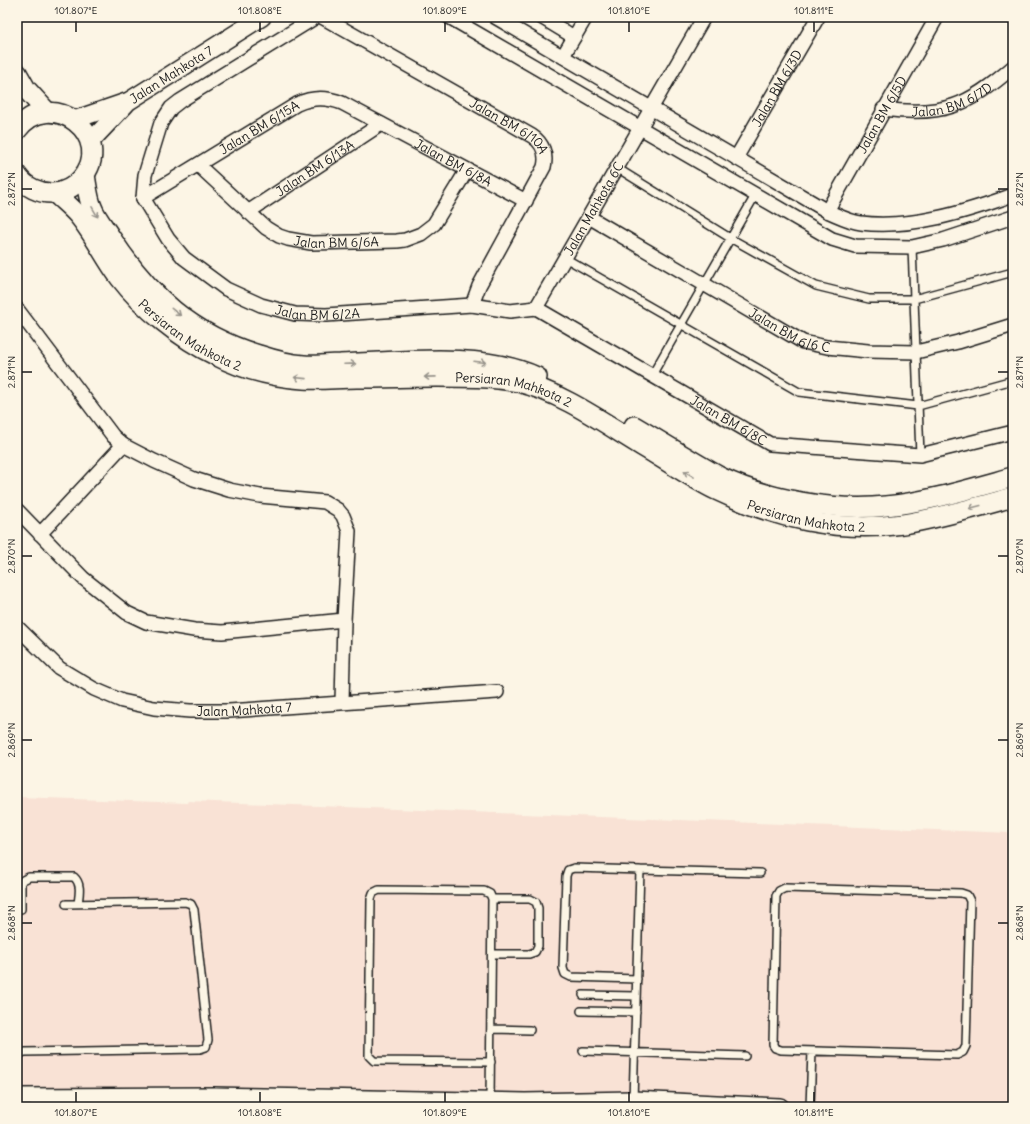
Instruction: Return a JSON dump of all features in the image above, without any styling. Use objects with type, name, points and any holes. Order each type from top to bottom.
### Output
[{"type":"main road","points":[[17,73],[26,89],[47,112]]},
{"type":"main road","points":[[17,128],[36,115],[47,112],[66,115],[74,120],[84,130],[90,142],[91,153],[89,164],[84,175],[77,184],[66,190],[55,193],[42,192],[30,188],[20,180],[17,175]]},
{"type":"main road","name":"Persiaran Mahkota 2","points":[[84,175],[90,204],[93,211],[144,283],[159,298],[195,327],[220,340],[254,354],[279,361],[303,365],[414,361],[467,361],[492,363],[525,371],[591,401],[717,483],[839,507],[886,506],[962,490],[1013,477]]},
{"type":"main road","name":"Persiaran Mahkota 2","points":[[55,193],[79,216],[121,278],[138,298],[189,340],[214,355],[242,367],[272,375],[304,379],[465,376],[520,383],[544,391],[572,404],[717,483],[759,508],[785,516],[826,524],[857,526],[902,524],[1013,497]]},
{"type":"street","name":"Jalan Mahkota 7","points":[[74,120],[129,101],[262,17]]},
{"type":"street","points":[[143,198],[144,178],[161,123],[171,108],[316,17]]},
{"type":"street","name":"Jalan BM 6/10A","points":[[322,17],[535,138],[542,147],[545,156],[545,163],[542,171],[479,286],[472,305]]},
{"type":"street","points":[[449,17],[832,239],[855,246],[912,247],[943,240],[1013,217]]},
{"type":"street","points":[[495,17],[827,211],[860,223],[899,225],[940,217],[992,203],[1013,195]]},
{"type":"street","points":[[540,17],[574,37]]},
{"type":"street","points":[[563,56],[586,17]]},
{"type":"street","name":"Jalan Mahkota 6C","points":[[536,308],[704,17]]},
{"type":"street","name":"Jalan BM 6/3D","points":[[736,158],[818,17]]},
{"type":"street","name":"Jalan BM 6/5D","points":[[827,211],[936,17]]},
{"type":"street","name":"Jalan BM 6/7D","points":[[883,109],[928,112],[950,108],[971,99],[994,84],[1013,67]]},
{"type":"street","name":"Jalan BM 6/15A","points":[[143,198],[198,166],[293,106],[309,99],[326,99],[337,101],[381,124]]},
{"type":"street","points":[[90,142],[129,101]]},
{"type":"street","name":"Jalan BM 6/8A","points":[[381,124],[526,201]]},
{"type":"street","name":"Jalan BM 6/13A","points":[[248,212],[381,124]]},
{"type":"street","name":"Jalan BM 6/6A","points":[[198,166],[274,234],[311,243],[405,240],[421,234],[434,224],[467,170]]},
{"type":"street","name":"Jalan BM 6/2A","points":[[143,198],[168,238],[184,258],[226,289],[261,305],[295,314],[326,315],[472,305],[510,311],[536,308]]},
{"type":"street","name":"Jalan BM 6/6 C","points":[[589,217],[803,342],[827,347],[868,351],[916,352],[958,342],[1013,325]]},
{"type":"street","name":"Jalan BM 6/8C","points":[[536,308],[652,374],[770,444],[920,455],[1013,432]]},
{"type":"street","points":[[17,309],[113,436],[123,445],[194,480],[229,490],[325,502],[338,510],[347,523],[349,531],[344,620],[342,702]]},
{"type":"street","points":[[40,534],[123,445]]},
{"type":"street","points":[[17,510],[83,578],[127,613],[146,622],[194,630],[222,632],[344,620]]},
{"type":"street","name":"Jalan Mahkota 7","points":[[17,627],[59,668],[94,689],[122,701],[154,708],[190,711],[270,709],[342,702],[497,692]]},
{"type":"street","points":[[17,1097],[490,1101],[633,1100],[780,1107]]},
{"type":"lane","points":[[617,168],[730,238],[816,286],[869,299],[914,299],[1013,272]]},
{"type":"lane","points":[[652,374],[756,194]]},
{"type":"lane","points":[[912,247],[920,455]]},
{"type":"lane","points":[[565,258],[799,392],[918,406],[1013,380]]},
{"type":"lane","points":[[637,979],[568,976],[563,971],[566,876],[568,870],[574,868],[760,873]]},
{"type":"lane","points":[[633,1100],[640,870]]},
{"type":"lane","points":[[21,909],[21,882],[29,877],[74,877],[77,879],[79,886],[78,904]]},
{"type":"lane","points":[[785,888],[962,893],[967,895],[970,901],[966,1046],[963,1052],[957,1054],[812,1051],[781,1050],[775,1048],[773,1045],[776,896],[779,891],[785,888]]},
{"type":"lane","points":[[490,1101],[491,1062],[492,899],[490,894],[484,891],[379,890],[373,893],[370,906],[370,1056],[374,1061],[491,1062]]},
{"type":"lane","points":[[492,899],[530,899],[536,902],[538,908],[538,946],[535,952],[529,954],[492,954]]},
{"type":"lane","points":[[17,1060],[19,1054],[25,1052],[200,1049],[206,1047],[208,1040],[194,910],[191,904],[186,902],[66,904]]},
{"type":"lane","points":[[583,994],[636,996]]},
{"type":"lane","points":[[581,1011],[636,1012]]},
{"type":"lane","points":[[491,1029],[530,1030]]},
{"type":"lane","points":[[583,1051],[745,1056]]},
{"type":"lane","points":[[810,1107],[812,1051]]},
{"type":"shaded area","points":[[17,797],[187,803],[188,801],[1013,833],[1013,1107],[17,1107]]}]
